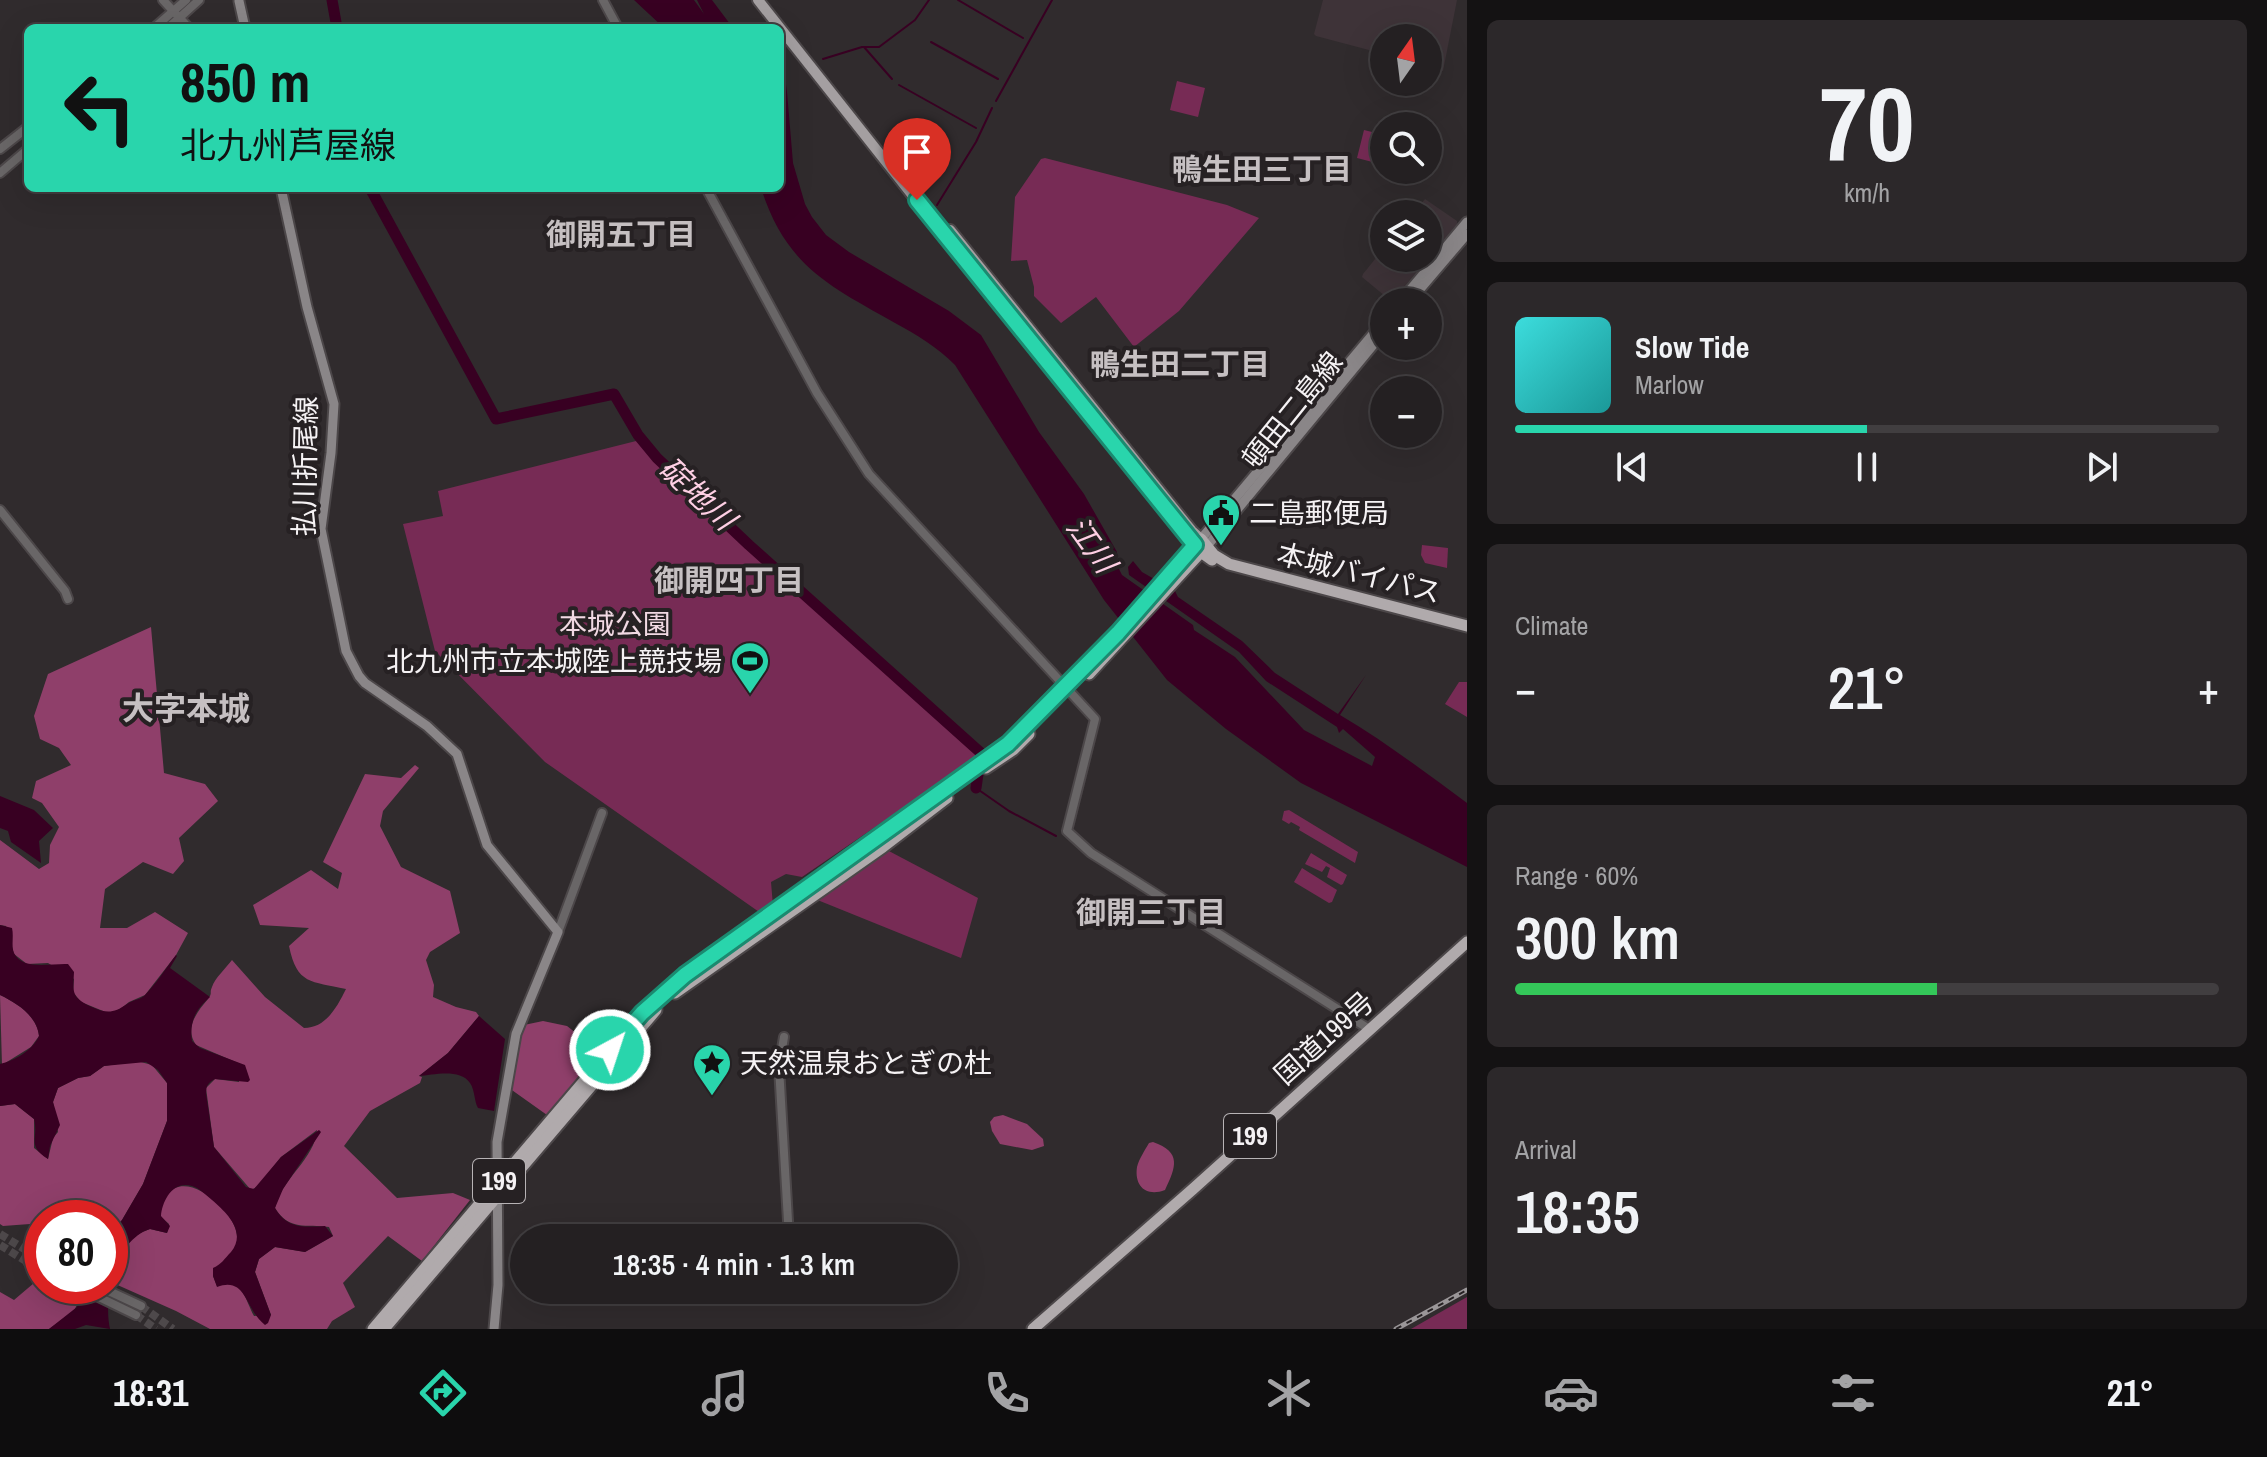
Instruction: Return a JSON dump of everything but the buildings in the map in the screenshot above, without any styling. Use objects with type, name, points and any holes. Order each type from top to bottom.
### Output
[{"type":"highway","name":"199","points":[[384,1329],[625,1032],[685,975],[1013,750],[1201,546]]},
{"type":"highway","name":"本城バイパス","points":[[1201,546],[1225,568],[1249,577],[1467,629]]},
{"type":"highway","name":"199","points":[[974,774],[991,755],[1008,744],[1068,691]]},
{"type":"highway","name":"国道199号","points":[[1033,1329],[1467,942]]},
{"type":"highway","name":"199","points":[[373,1329],[496,1190]]},
{"type":"main road","points":[[758,0],[777,24]]},
{"type":"main road","points":[[767,0],[1201,546]]},
{"type":"main road","points":[[239,1],[244,24]]},
{"type":"main road","points":[[784,32],[1201,546]]},
{"type":"main road","name":"払川折尾線","points":[[282,192],[307,307],[334,404],[321,529],[346,651],[365,683],[427,726],[457,754],[487,845],[558,932]]},
{"type":"main road","points":[[1412,288],[1467,222]]},
{"type":"main road","points":[[1421,288],[1467,234]]},
{"type":"main road","name":"頓田二島線","points":[[1201,546],[1370,338]]},
{"type":"main road","name":"頓田二島線","points":[[1201,546],[1370,348]]},
{"type":"main road","points":[[494,1329],[498,1285],[497,1142],[516,1034],[558,932]]},
{"type":"street","points":[[163,0],[185,24]]},
{"type":"street","points":[[171,24],[186,0]]},
{"type":"street","points":[[161,24],[199,0]]},
{"type":"street","points":[[603,0],[616,24]]},
{"type":"street","points":[[0,149],[24,130]]},
{"type":"street","points":[[0,173],[24,152]]},
{"type":"street","points":[[708,192],[817,393],[869,474],[1092,715],[1095,723],[1067,831],[1091,853],[1369,1029]]},
{"type":"street","points":[[0,510],[65,591],[68,599],[0,517]]},
{"type":"street","points":[[558,932],[602,813]]},
{"type":"street","points":[[784,1037],[779,1067],[788,1224]]},
{"type":"street","points":[[125,1304],[138,1311]]},
{"type":"shaded area","points":[[1323,0],[1457,0],[1443,71],[1442,24],[1370,24],[1370,50],[1314,34]]},
{"type":"shaded area","points":[[1442,211],[1457,224],[1442,242]]},
{"type":"shaded area","points":[[1370,265],[1370,272],[1417,272],[1403,288],[1375,288],[1362,277]]},
{"type":"shaded area","points":[[151,627],[164,773],[205,784],[218,801],[179,838],[184,861],[173,874],[143,862],[105,889],[100,928],[127,928],[155,912],[188,933],[176,955],[145,995],[108,1013],[81,1002],[73,992],[74,979],[48,963],[27,964],[14,954],[6,926],[0,925],[0,840],[39,869],[49,863],[50,845],[59,827],[42,803],[32,798],[36,781],[71,765],[59,748],[40,739],[34,716],[48,674]]},
{"type":"shaded area","points":[[415,765],[419,768],[383,811],[380,826],[401,867],[450,891],[460,933],[430,952],[426,960],[434,985],[433,997],[476,1012],[479,1016],[448,1053],[419,1076],[422,1077],[420,1083],[370,1111],[344,1146],[397,1198],[453,1193],[470,1200],[422,1261],[388,1236],[343,1283],[355,1307],[332,1321],[327,1329],[210,1329],[128,1290],[128,1243],[150,1229],[167,1233],[169,1224],[160,1216],[166,1197],[176,1188],[189,1187],[203,1192],[228,1215],[237,1241],[231,1254],[213,1276],[217,1286],[232,1285],[242,1291],[254,1316],[271,1315],[255,1272],[259,1259],[275,1247],[305,1252],[333,1236],[329,1227],[292,1223],[275,1208],[284,1188],[310,1150],[317,1130],[281,1157],[258,1186],[251,1190],[214,1147],[206,1088],[215,1079],[239,1082],[238,1063],[196,1045],[191,1032],[193,1020],[209,997],[216,980],[232,960],[265,997],[304,1028],[319,1024],[330,1015],[346,989],[307,979],[292,959],[289,946],[309,928],[260,925],[253,905],[311,870],[338,889],[342,873],[323,862],[365,774],[401,778]]},
{"type":"shaded area","points":[[0,995],[30,1016],[39,1036],[31,1047],[2,1065]]},
{"type":"shaded area","points":[[543,1021],[611,1042],[547,1115],[509,1088],[524,1025]]},
{"type":"shaded area","points":[[137,1061],[152,1065],[167,1083],[167,1121],[143,1184],[128,1210],[128,1200],[24,1200],[24,1224],[3,1226],[0,1224],[0,1106],[15,1104],[34,1119],[34,1148],[48,1159],[53,1138],[58,1132],[53,1102],[58,1088],[90,1076],[104,1066]]},
{"type":"shaded area","points":[[1003,1115],[1027,1124],[1043,1139],[1044,1146],[1032,1150],[1000,1144],[990,1122],[994,1117]]},
{"type":"shaded area","points":[[1149,1143],[1169,1150],[1174,1161],[1165,1190],[1159,1192],[1143,1189],[1137,1174],[1141,1158]]},
{"type":"shaded area","points":[[0,1292],[14,1300],[24,1292],[24,1304],[77,1304],[74,1311],[49,1329],[0,1329]]},
{"type":"green space","points":[[1177,81],[1205,88],[1198,117],[1170,110]]},
{"type":"green space","points":[[1364,130],[1370,132],[1370,161],[1357,158]]},
{"type":"green space","points":[[1041,159],[1227,205],[1259,218],[1179,311],[1134,347],[1096,297],[1061,323],[1034,296],[1027,260],[1011,261],[1015,197]]},
{"type":"green space","name":"本城公園","points":[[640,440],[750,547],[978,752],[979,756],[802,877],[786,874],[771,882],[773,906],[762,914],[545,762],[435,651],[403,524],[443,516],[438,491]]},
{"type":"green space","points":[[1422,545],[1448,548],[1447,568],[1425,563],[1421,555]]},
{"type":"green space","points":[[1459,682],[1467,682],[1467,717],[1445,704]]},
{"type":"green space","points":[[1289,810],[1358,852],[1355,863],[1299,830],[1300,827],[1282,820],[1284,811]]},
{"type":"green space","points":[[887,850],[978,898],[961,958],[815,899]]},
{"type":"green space","points":[[1311,853],[1347,875],[1343,884],[1327,877],[1330,868],[1326,866],[1322,872],[1305,864]]},
{"type":"green space","points":[[1302,868],[1337,890],[1332,902],[1294,882]]},
{"type":"green space","points":[[1467,1297],[1467,1329],[1411,1329]]},
{"type":"water","points":[[634,0],[694,0],[704,14],[697,0],[712,0],[730,24],[660,24]]},
{"type":"water","name":"江川","points":[[784,76],[793,163],[812,217],[826,235],[849,252],[949,311],[981,335],[1039,432],[1084,494],[1117,552],[1117,565],[1122,575],[1235,657],[1304,730],[1372,766],[1375,757],[1343,729],[1339,733],[1337,727],[1266,681],[1239,652],[1129,575],[1128,567],[1133,561],[1142,572],[1175,591],[1178,597],[1242,641],[1275,673],[1338,714],[1366,675],[1340,715],[1467,803],[1467,867],[1301,783],[1226,729],[1167,680],[1104,600],[955,365],[919,337],[830,284],[797,255],[783,237],[762,192],[784,192]]},
{"type":"water","points":[[0,796],[34,810],[53,828],[39,841],[41,863],[11,842],[8,831],[0,828]]},
{"type":"water","points":[[0,925],[12,928],[13,950],[18,959],[38,965],[68,964],[74,972],[77,997],[106,1012],[144,996],[176,955],[170,968],[210,997],[195,1016],[192,1041],[200,1048],[245,1065],[250,1080],[215,1079],[208,1084],[206,1093],[214,1147],[246,1187],[254,1189],[281,1157],[319,1130],[321,1132],[283,1189],[275,1208],[291,1223],[325,1226],[333,1236],[305,1252],[275,1247],[259,1259],[255,1272],[271,1315],[268,1323],[265,1325],[258,1319],[240,1290],[227,1285],[217,1287],[213,1268],[231,1252],[237,1237],[236,1230],[218,1205],[197,1188],[179,1186],[170,1193],[161,1216],[170,1226],[167,1233],[150,1229],[128,1245],[128,1210],[143,1184],[167,1121],[167,1083],[158,1070],[146,1062],[104,1066],[90,1076],[58,1088],[53,1102],[60,1125],[50,1146],[48,1159],[35,1145],[34,1119],[15,1104],[0,1106],[0,1064],[22,1054],[39,1036],[30,1016],[0,995]]},
{"type":"water","points":[[479,1016],[505,1039],[494,1111],[478,1108],[472,1086],[460,1075],[419,1076],[448,1053]]},
{"type":"water","points":[[78,1304],[108,1304],[110,1329],[86,1325],[75,1329],[49,1329]]},
{"type":"waterway","name":"碇地川","points":[[332,0],[336,24]]},
{"type":"waterway","points":[[823,59],[862,47],[879,47],[915,20],[929,0]]},
{"type":"waterway","points":[[958,0],[1023,38]]},
{"type":"waterway","points":[[996,101],[1052,0]]},
{"type":"waterway","points":[[931,42],[998,79]]},
{"type":"waterway","points":[[864,47],[892,79]]},
{"type":"waterway","points":[[899,85],[976,128]]},
{"type":"waterway","points":[[937,205],[976,142],[992,108]]},
{"type":"waterway","name":"碇地川","points":[[372,192],[496,419],[614,394],[638,435],[657,458],[981,753],[976,788]]},
{"type":"waterway","name":"碇地川","points":[[976,788],[1009,811],[1056,836]]},
{"type":"tunnel","points":[[0,1234],[24,1249]]},
{"type":"tunnel","points":[[0,1245],[24,1260]]},
{"type":"tunnel","points":[[141,1306],[173,1329]]},
{"type":"tunnel","points":[[136,1315],[156,1329]]},
{"type":"railway","points":[[1396,1329],[1467,1290]]},
{"type":"place","name":"二島郵便局","points":[[1221,547]]},
{"type":"place","name":"北九州市立本城陸上競技場","points":[[750,695]]},
{"type":"place","name":"天然温泉おとぎの杜","points":[[712,1097]]},
{"type":"district","name":"鴨生田三丁目","points":[[1262,170]]},
{"type":"district","name":"御開五丁目","points":[[621,235]]},
{"type":"district","name":"鴨生田二丁目","points":[[1180,365]]},
{"type":"district","name":"御開四丁目","points":[[729,581]]},
{"type":"district","name":"大字本城","points":[[186,709]]},
{"type":"district","name":"御開三丁目","points":[[1151,913]]},
{"type":"route","points":[[610,1050],[642,1013],[685,975],[1008,744],[1118,633],[1195,545],[917,200]]}]
